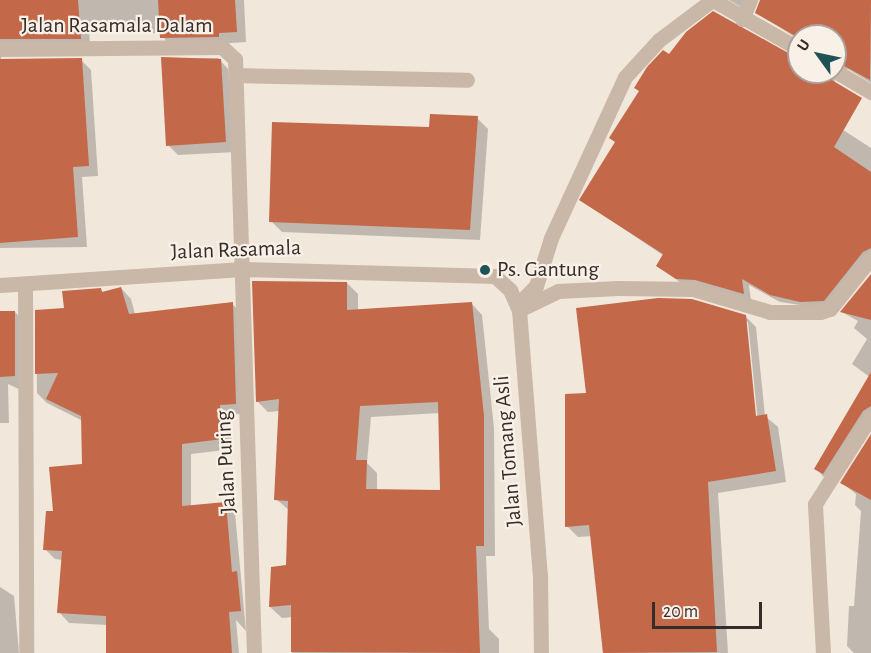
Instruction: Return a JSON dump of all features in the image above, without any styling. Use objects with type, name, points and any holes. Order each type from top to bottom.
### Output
[{"type":"street","points":[[518,308],[536,286],[551,238],[625,77],[659,40],[713,0],[742,20],[787,43]]},
{"type":"street","points":[[742,20],[750,0]]},
{"type":"street","name":"Jalan Rasamala Dalam","points":[[0,49],[222,47],[235,59],[242,269]]},
{"type":"street","points":[[236,75],[467,80]]},
{"type":"street","points":[[847,77],[871,92]]},
{"type":"street","points":[[518,308],[558,291],[618,288],[693,289],[770,312],[830,309],[871,258]]},
{"type":"street","name":"Jalan Rasamala","points":[[0,285],[242,269],[474,273]]},
{"type":"street","name":"Jalan Puring","points":[[242,269],[254,653]]},
{"type":"street","name":"Jalan Tomang Asli","points":[[474,273],[495,276],[503,282],[518,308],[540,575],[541,653]]},
{"type":"street","points":[[25,284],[26,653]]},
{"type":"street","points":[[823,653],[815,504],[871,416]]},
{"type":"building","points":[[0,0],[78,0],[81,39],[0,39]]},
{"type":"building","points":[[158,0],[235,0],[237,32],[219,33],[219,37],[160,38]]},
{"type":"building","points":[[760,0],[871,0],[870,80],[847,68],[847,24],[787,24],[787,31],[755,13]]},
{"type":"building","points":[[713,11],[787,52],[787,84],[838,84],[862,98],[834,147],[871,172],[871,248],[863,252],[824,301],[800,302],[770,295],[742,279],[744,294],[695,280],[676,279],[656,266],[663,254],[579,200],[615,142],[609,138],[639,91],[634,88],[647,67],[663,50],[669,54],[686,32]]},
{"type":"building","points":[[161,57],[221,59],[226,142],[166,146]]},
{"type":"building","points":[[82,58],[89,166],[73,167],[78,237],[0,243],[0,59]]},
{"type":"building","points":[[430,114],[478,116],[470,230],[269,222],[272,122],[429,127]]},
{"type":"building","points":[[871,274],[871,320],[840,312]]},
{"type":"building","points":[[252,281],[347,282],[347,310],[472,302],[484,416],[484,546],[476,546],[480,653],[291,652],[291,605],[269,607],[271,567],[286,565],[288,501],[274,500],[279,399],[256,402]],"holes":[[[438,402],[440,490],[366,489],[367,460],[356,460],[360,406]]]},
{"type":"building","points":[[121,287],[129,314],[233,302],[236,404],[220,405],[223,439],[182,444],[182,506],[226,502],[232,572],[237,571],[241,611],[229,612],[232,653],[106,653],[106,616],[57,613],[62,551],[43,550],[46,511],[53,511],[49,467],[82,464],[81,416],[46,399],[58,373],[35,374],[35,310],[64,308],[62,291],[101,288],[102,292]]},
{"type":"building","points":[[658,298],[692,299],[746,315],[756,416],[767,414],[776,471],[708,482],[717,652],[603,653],[589,525],[565,527],[565,394],[586,393],[576,308]]},
{"type":"building","points":[[0,311],[15,311],[15,376],[0,377]]},
{"type":"building","points":[[871,372],[871,406],[863,411],[823,474],[814,469]]},
{"type":"building","points":[[871,434],[871,500],[840,483]]},
{"type":"place","name":"Ps. Gantung","points":[[485,270]]}]
